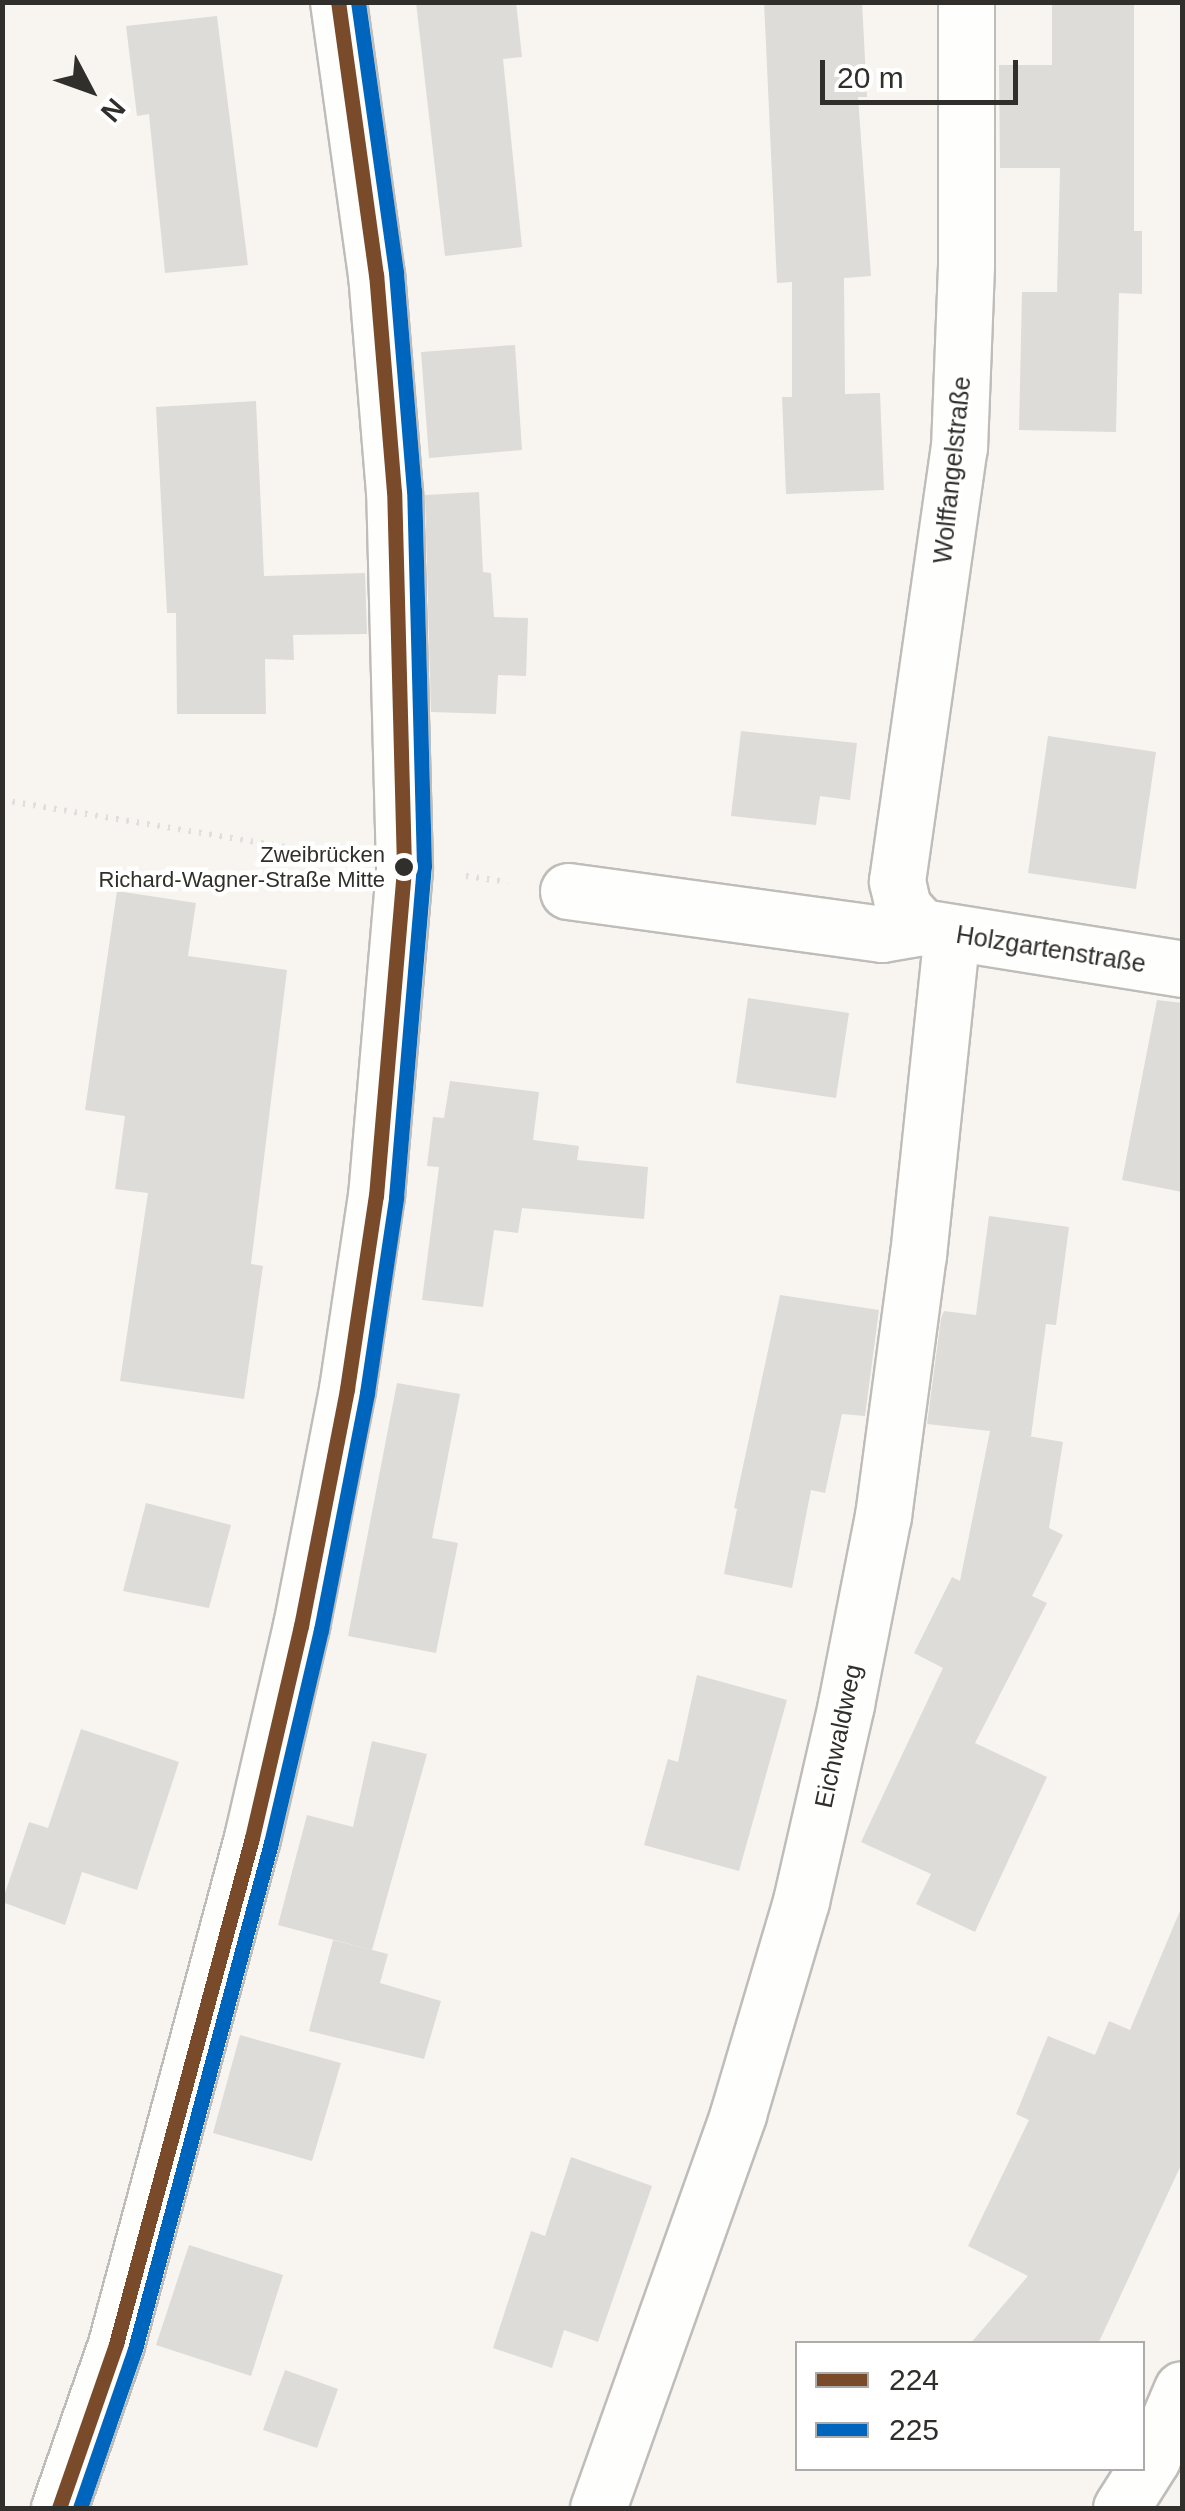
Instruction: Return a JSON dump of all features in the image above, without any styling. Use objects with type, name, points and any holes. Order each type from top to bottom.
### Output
[{"type":"street","points":[[59,2508],[116,2344],[184,2104],[301,1626],[347,1388],[376,1196],[392,1051],[404,867],[394,492],[376,275],[338,2]]},
{"type":"street","name":"Wolffangelstraße","points":[[936,931],[903,907],[897,881],[960,448],[966,265],[966,2]]},
{"type":"street","name":"Holzgartenstraße","points":[[568,892],[882,934],[936,931],[1182,969]]},
{"type":"street","name":"Eichwaldweg","points":[[598,2508],[738,2114],[801,1901],[846,1704],[883,1516],[918,1256],[936,931]]},
{"type":"street","points":[[1145,2470],[1182,2389]]},
{"type":"street","points":[[1122,2508],[1145,2471]]},
{"type":"path","points":[[2,800],[568,892]]},
{"type":"building","points":[[416,2],[516,2],[522,57],[503,59],[522,247],[445,256]]},
{"type":"building","points":[[764,2],[862,2],[867,97],[858,97],[871,276],[844,278],[845,394],[880,393],[884,490],[786,494],[782,397],[792,397],[792,282],[777,283]]},
{"type":"building","points":[[1052,2],[1134,2],[1134,231],[1142,231],[1142,294],[1119,293],[1116,432],[1019,430],[1022,292],[1057,292],[1060,168],[1000,168],[999,65],[1052,65]]},
{"type":"building","points":[[217,16],[248,265],[165,273],[149,114],[137,116],[126,26]]},
{"type":"building","points":[[515,345],[522,450],[429,458],[421,352]]},
{"type":"building","points":[[256,401],[264,576],[365,573],[367,634],[293,635],[294,660],[265,659],[266,714],[177,714],[176,613],[167,613],[156,407]]},
{"type":"building","points":[[479,492],[483,572],[491,573],[494,617],[528,618],[526,676],[498,675],[496,714],[431,712],[425,495]]},
{"type":"building","points":[[741,731],[857,743],[850,800],[820,796],[816,825],[731,816]]},
{"type":"building","points":[[1048,736],[1156,752],[1136,889],[1028,873]]},
{"type":"building","points":[[117,891],[196,903],[188,956],[287,970],[251,1264],[263,1266],[244,1399],[120,1381],[148,1193],[115,1189],[125,1116],[85,1110]]},
{"type":"building","points":[[748,998],[849,1013],[836,1098],[736,1083]]},
{"type":"building","points":[[1157,1000],[1182,1003],[1182,1192],[1122,1180]]},
{"type":"building","points":[[450,1081],[539,1092],[533,1140],[579,1146],[577,1160],[648,1167],[644,1219],[522,1208],[518,1233],[494,1230],[483,1307],[422,1300],[439,1167],[427,1166],[433,1117],[444,1118]]},
{"type":"building","points":[[989,1216],[1069,1227],[1056,1325],[1046,1324],[1028,1436],[1063,1442],[1049,1528],[1063,1535],[1032,1596],[1047,1603],[975,1743],[1047,1777],[975,1932],[916,1904],[931,1874],[861,1842],[943,1668],[914,1653],[952,1577],[960,1581],[990,1431],[927,1424],[941,1318],[944,1311],[976,1315]]},
{"type":"building","points":[[780,1295],[879,1310],[865,1416],[842,1414],[825,1493],[811,1490],[792,1588],[724,1574],[737,1509],[734,1508]]},
{"type":"building","points":[[397,1383],[460,1394],[432,1538],[458,1543],[436,1653],[348,1636]]},
{"type":"building","points":[[146,1503],[231,1525],[209,1608],[123,1591]]},
{"type":"building","points":[[697,1675],[787,1700],[739,1871],[644,1845],[668,1759],[678,1762]]},
{"type":"building","points":[[81,1729],[179,1762],[137,1890],[82,1872],[65,1925],[2,1902],[29,1822],[48,1828]]},
{"type":"building","points":[[372,1741],[427,1754],[372,1950],[278,1925],[307,1815],[353,1827]]},
{"type":"building","points":[[1182,1906],[1182,2163],[1099,2341],[973,2341],[1028,2276],[968,2246],[1029,2120],[1016,2114],[1048,2036],[1095,2055],[1109,2021],[1130,2030]]},
{"type":"building","points":[[333,1940],[388,1954],[380,1983],[441,2001],[424,2059],[309,2031]]},
{"type":"building","points":[[240,2035],[341,2063],[312,2161],[213,2133]]},
{"type":"building","points":[[571,2157],[652,2186],[598,2342],[564,2330],[552,2368],[493,2348],[531,2231],[545,2236]]},
{"type":"building","points":[[189,2245],[283,2275],[251,2376],[156,2345]]},
{"type":"building","points":[[285,2370],[338,2389],[317,2448],[263,2430]]},
{"type":"transit line","name":"224","points":[[59,2508],[116,2344],[252,1838],[301,1626],[347,1389],[376,1196],[404,867],[394,492],[376,275],[338,2]]},
{"type":"transit line","name":"225","points":[[80,2508],[135,2349],[271,1843],[321,1630],[367,1393],[396,1198],[424,866],[414,491],[396,272],[358,2]]},
{"type":"place","name":"Zweibrücken Richard-Wagner-Straße Mitte","points":[[404,867]]}]
